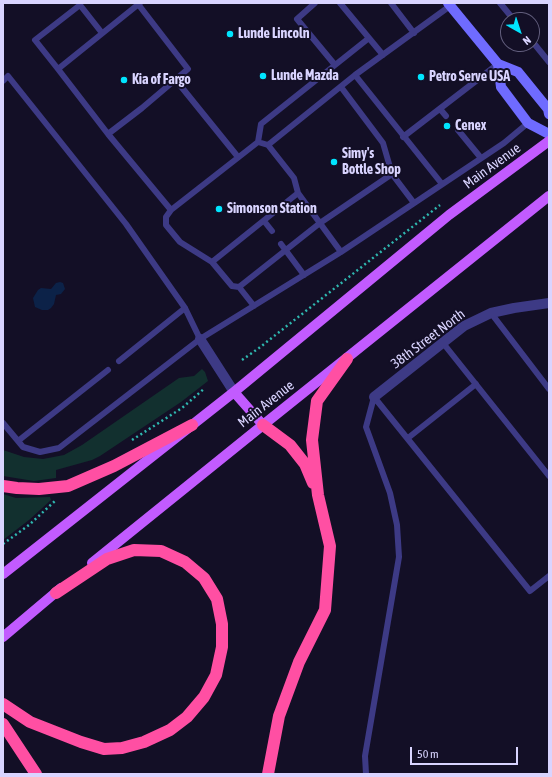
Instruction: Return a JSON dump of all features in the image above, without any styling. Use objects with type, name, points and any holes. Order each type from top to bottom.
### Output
[{"type":"highway","points":[[268,774],[279,716],[299,662],[325,610],[330,546],[318,495],[312,440],[317,401],[347,359]]},
{"type":"highway","points":[[3,486],[39,489],[68,486],[114,466],[192,425]]},
{"type":"highway","points":[[263,425],[290,445],[305,464],[318,495]]},
{"type":"highway","points":[[3,704],[30,722],[81,742],[104,749],[122,748],[144,742],[170,730],[187,717],[204,697],[216,675],[222,648],[222,624],[218,598],[204,578],[184,562],[161,552],[134,550],[107,559],[56,593]]},
{"type":"highway","points":[[3,724],[36,774]]},
{"type":"main road","name":"Main Avenue","points":[[3,574],[234,392],[449,215],[549,142]]},
{"type":"main road","name":"Main Avenue","points":[[3,637],[263,425],[549,196]]},
{"type":"main road","points":[[234,392],[263,425]]},
{"type":"street","points":[[449,4],[498,64],[518,72],[548,109],[549,114]]},
{"type":"street","points":[[498,64],[501,87],[528,123],[549,134]]},
{"type":"street","name":"38th Street North","points":[[374,397],[464,326],[491,313],[549,303]]},
{"type":"street","points":[[200,339],[234,392]]},
{"type":"lane","points":[[315,3],[297,19],[335,65]]},
{"type":"lane","points":[[340,3],[383,55]]},
{"type":"lane","points":[[391,3],[414,33]]},
{"type":"lane","points":[[500,3],[507,12]]},
{"type":"lane","points":[[102,33],[80,4],[35,40],[108,134],[171,210]]},
{"type":"lane","points":[[58,69],[139,4],[188,69],[142,108],[108,134]]},
{"type":"lane","points":[[268,145],[355,75],[414,33],[449,4]]},
{"type":"lane","points":[[254,306],[239,287],[232,286],[212,262],[180,242],[166,225],[166,217],[171,210],[258,142],[261,124],[369,38]]},
{"type":"lane","points":[[540,51],[549,62]]},
{"type":"lane","points":[[403,137],[498,64]]},
{"type":"lane","points":[[355,75],[442,184]]},
{"type":"lane","points":[[3,80],[8,76],[126,224],[185,308],[200,339]]},
{"type":"lane","points":[[176,79],[238,157]]},
{"type":"lane","points":[[341,87],[383,143],[392,174],[414,203]]},
{"type":"lane","points":[[440,109],[446,116]]},
{"type":"lane","points":[[3,423],[23,447],[40,452],[59,448],[200,339],[340,252],[504,143],[528,123]]},
{"type":"lane","points":[[458,130],[481,158]]},
{"type":"lane","points":[[258,142],[268,145],[294,178],[298,193],[340,252]]},
{"type":"lane","points":[[239,287],[320,223],[392,174]]},
{"type":"lane","points":[[212,262],[298,193]]},
{"type":"lane","points":[[264,221],[272,231]]},
{"type":"lane","points":[[282,244],[304,275]]},
{"type":"lane","points":[[119,361],[185,308]]},
{"type":"lane","points":[[491,313],[549,389]]},
{"type":"lane","points":[[443,342],[549,476]]},
{"type":"lane","points":[[18,441],[108,370]]},
{"type":"lane","points":[[408,438],[476,384]]},
{"type":"lane","points":[[374,397],[530,591],[549,576]]},
{"type":"lane","points":[[366,774],[365,756],[399,557],[397,525],[390,493],[366,427],[374,397]]},
{"type":"path","points":[[132,440],[182,408],[205,388]]},
{"type":"path","points":[[3,544],[29,524],[53,502],[58,500]]},
{"type":"green space","points":[[202,369],[205,372],[208,381],[181,402],[100,456],[92,460],[56,470],[56,478],[34,481],[3,476],[3,450],[24,457],[43,459],[64,455],[82,445],[179,378],[194,376]]},
{"type":"green space","points":[[3,494],[16,498],[50,497],[51,500],[29,520],[3,540]]},
{"type":"water","points":[[56,283],[63,283],[65,289],[61,294],[56,295],[54,304],[51,308],[48,310],[42,310],[35,307],[33,298],[38,290],[41,288],[51,289]]},
{"type":"place","name":"Lunde Lincoln","points":[[230,34]]},
{"type":"place","name":"Lunde Mazda","points":[[263,76]]},
{"type":"place","name":"Petro Serve USA","points":[[421,77]]},
{"type":"place","name":"Kia of Fargo","points":[[124,80]]},
{"type":"place","name":"Cenex","points":[[447,126]]},
{"type":"place","name":"Simy's Bottle Shop","points":[[334,162]]},
{"type":"place","name":"Simonson Station","points":[[219,209]]}]
